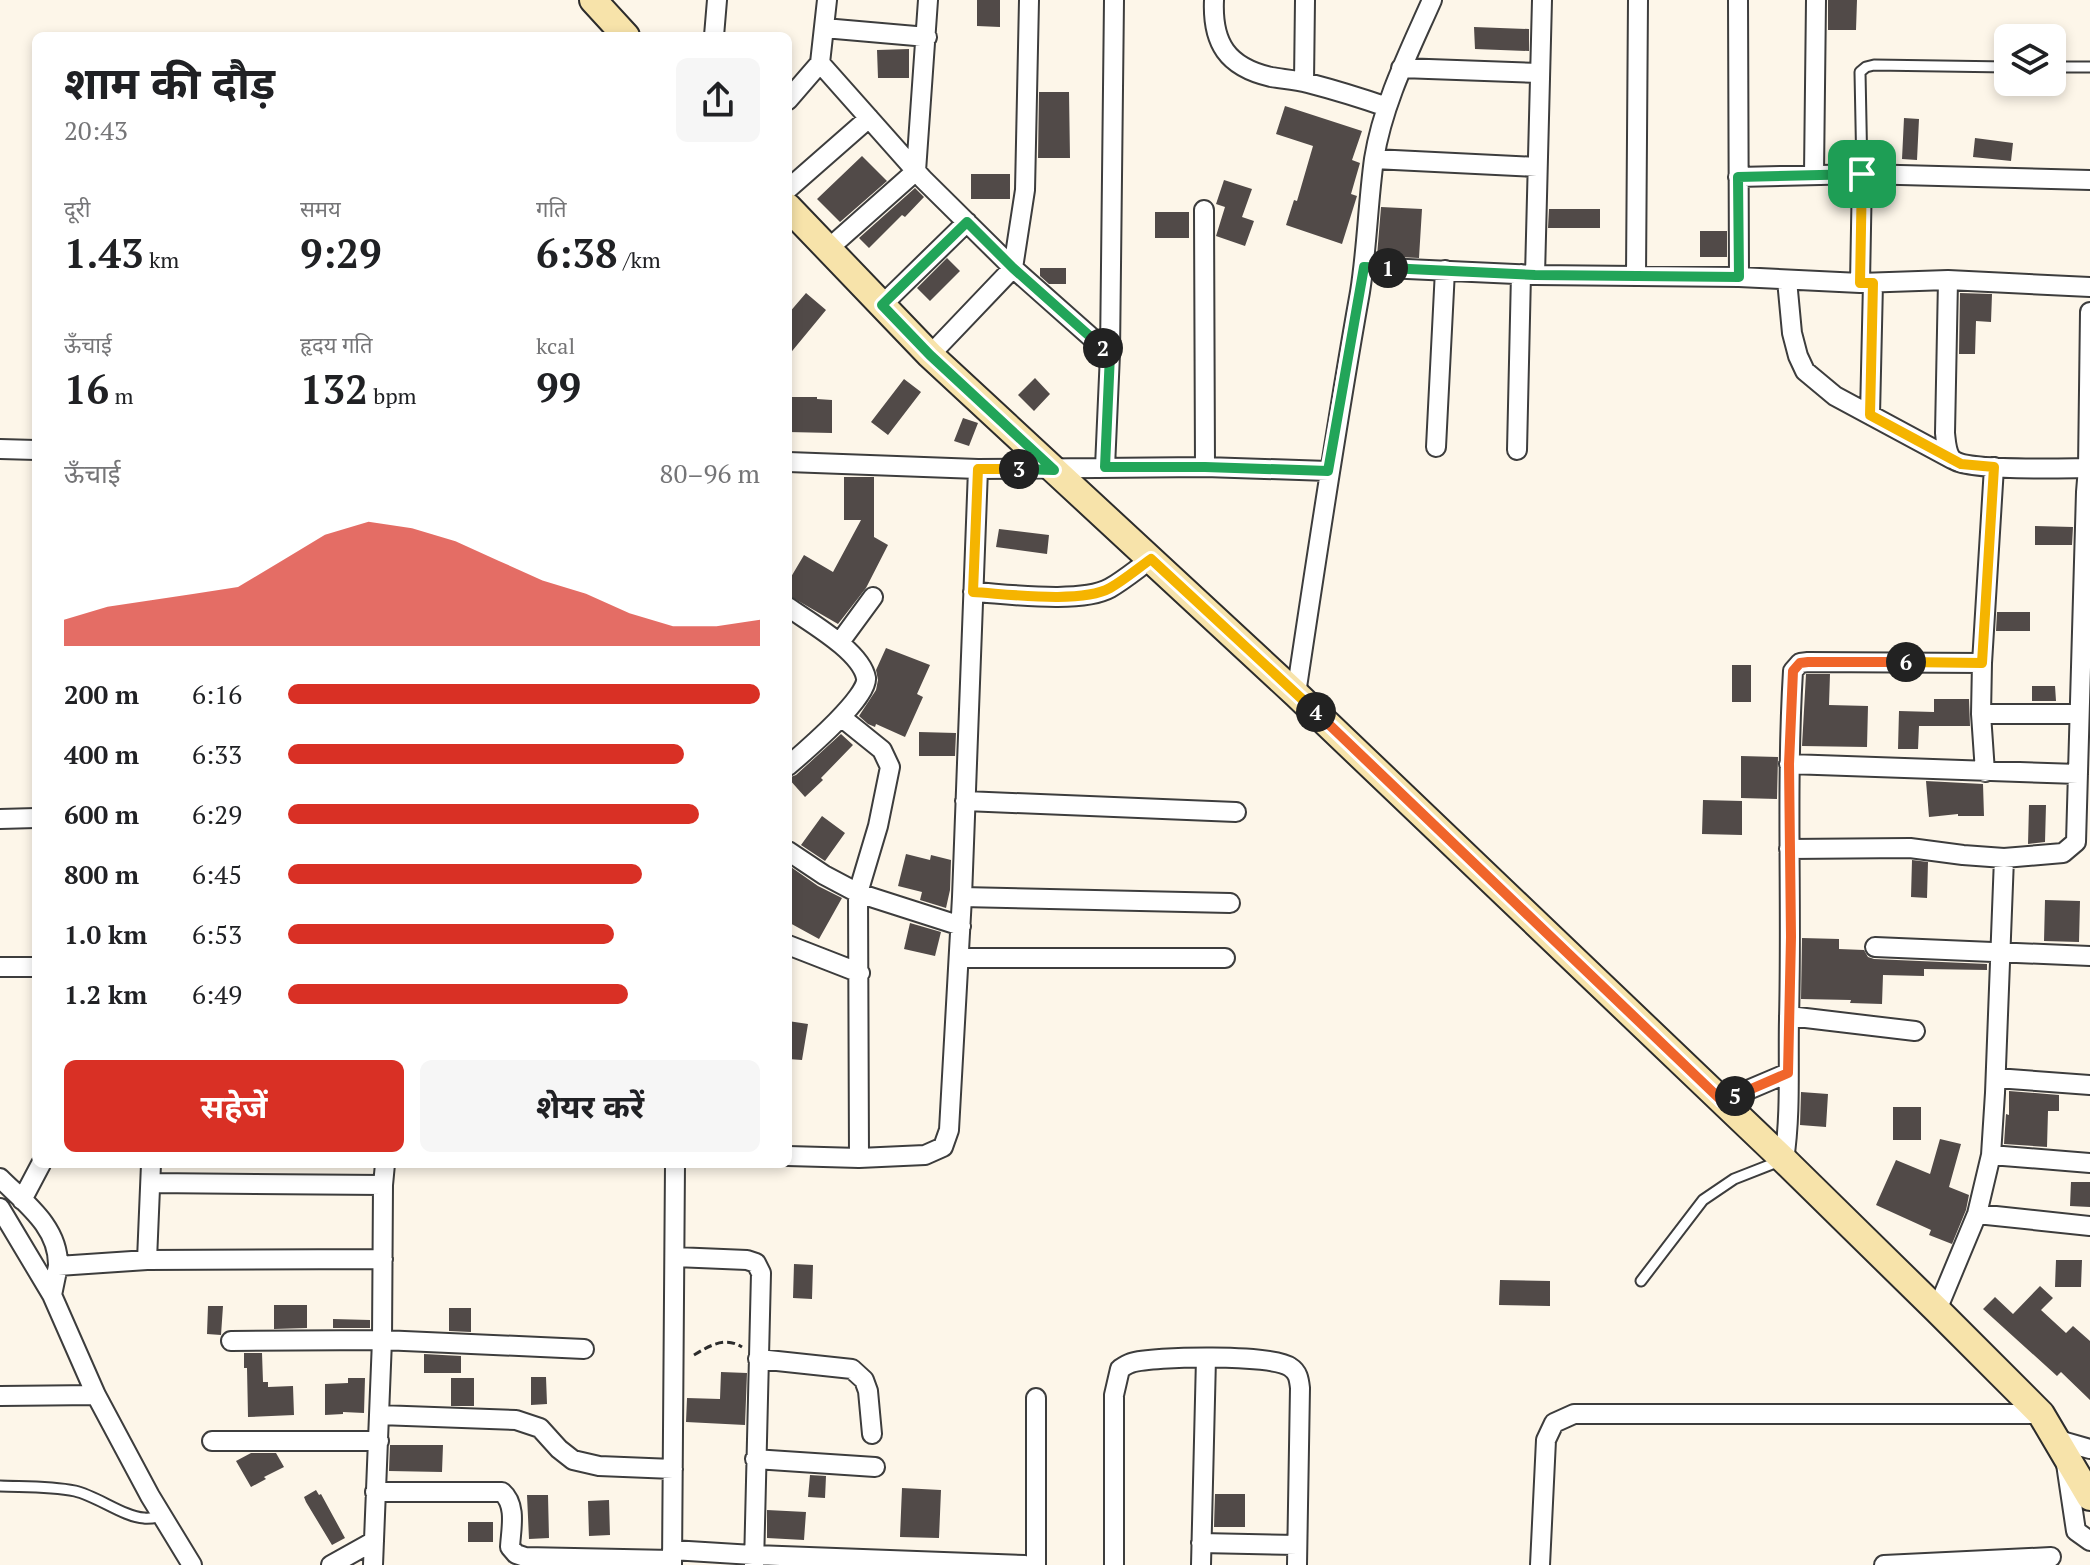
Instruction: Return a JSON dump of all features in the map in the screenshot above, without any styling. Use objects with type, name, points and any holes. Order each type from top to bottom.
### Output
[{"type":"street","points":[[593,0],[622,32]]},
{"type":"street","points":[[714,32],[717,0]]},
{"type":"street","points":[[792,95],[820,63],[827,0]]},
{"type":"street","points":[[828,249],[916,171],[928,0]]},
{"type":"street","points":[[930,355],[1013,268],[1025,190],[1029,0]]},
{"type":"street","points":[[1105,467],[1110,354],[1114,0]]},
{"type":"street","points":[[1214,0],[1213,19],[1217,37],[1235,63],[1267,76],[1304,82],[1387,107]]},
{"type":"street","points":[[1304,82],[1305,0]]},
{"type":"street","points":[[1296,694],[1328,471],[1364,267],[1374,159],[1401,68],[1432,0]]},
{"type":"street","points":[[1517,450],[1537,167],[1542,0]]},
{"type":"street","points":[[1636,275],[1638,0]]},
{"type":"street","points":[[1738,0],[1739,277]]},
{"type":"street","points":[[1814,174],[1816,0]]},
{"type":"street","points":[[824,28],[927,37]]},
{"type":"street","points":[[820,63],[916,171],[1013,268],[1110,354]]},
{"type":"street","points":[[1401,68],[1539,73]]},
{"type":"street","points":[[792,185],[869,118]]},
{"type":"street","points":[[1374,159],[1537,167]]},
{"type":"street","points":[[1738,177],[1862,174],[2090,181]]},
{"type":"street","points":[[1862,174],[1870,415]]},
{"type":"street","points":[[1204,210],[1205,467]]},
{"type":"street","points":[[792,211],[930,355],[1296,694],[1937,1310],[2041,1414],[2075,1458],[2090,1497]]},
{"type":"street","points":[[882,305],[967,222]]},
{"type":"street","points":[[1364,267],[1866,283],[1948,280],[2090,287]]},
{"type":"street","points":[[1436,447],[1445,270]]},
{"type":"street","points":[[1787,280],[1792,333],[1798,356],[1805,371],[1835,396],[1961,464],[2089,468]]},
{"type":"street","points":[[1948,280],[1945,433],[1952,459]]},
{"type":"street","points":[[1789,849],[1910,848],[2004,858],[2063,853],[2076,842],[2083,818],[2078,774],[2078,714],[2089,468],[2090,312]]},
{"type":"street","points":[[0,449],[32,450]]},
{"type":"street","points":[[792,462],[978,469],[1205,467],[1328,471]]},
{"type":"street","points":[[1985,772],[1981,714],[1982,663],[1994,467]]},
{"type":"street","points":[[792,1156],[859,1158],[925,1155],[943,1147],[949,1130],[961,926],[978,469]]},
{"type":"street","points":[[973,592],[1072,597],[1093,594],[1109,589],[1151,559]]},
{"type":"street","points":[[840,642],[873,597]]},
{"type":"street","points":[[792,610],[840,642],[866,677],[861,693],[841,717],[792,762]]},
{"type":"street","points":[[1784,1160],[1791,937],[1789,764],[1793,671],[1800,663],[1808,662],[1982,663]]},
{"type":"street","points":[[1981,714],[2078,714]]},
{"type":"street","points":[[841,717],[882,750],[890,767],[878,826],[858,893],[859,1158]]},
{"type":"street","points":[[1789,764],[2078,774]]},
{"type":"street","points":[[965,801],[1236,812]]},
{"type":"street","points":[[0,819],[32,818]]},
{"type":"street","points":[[792,854],[858,893],[961,926]]},
{"type":"street","points":[[1937,1310],[1977,1214],[1991,1155],[2004,858]]},
{"type":"street","points":[[962,897],[1230,903]]},
{"type":"street","points":[[792,947],[860,973]]},
{"type":"street","points":[[1875,947],[2090,956]]},
{"type":"street","points":[[959,958],[1225,958]]},
{"type":"street","points":[[0,967],[32,967]]},
{"type":"street","points":[[1789,1016],[1915,1031]]},
{"type":"street","points":[[1722,1101],[1788,1073]]},
{"type":"street","points":[[1996,1078],[2090,1085]]},
{"type":"street","points":[[1991,1155],[2090,1163]]},
{"type":"street","points":[[22,1200],[39,1168]]},
{"type":"street","points":[[373,1565],[382,1340],[385,1168]]},
{"type":"street","points":[[672,1558],[675,1168]]},
{"type":"street","points":[[147,1260],[151,1173],[383,1185]]},
{"type":"street","points":[[0,1178],[53,1235],[58,1266],[52,1295]]},
{"type":"street","points":[[0,1208],[52,1295],[96,1395],[192,1565]]},
{"type":"street","points":[[1977,1214],[2090,1226]]},
{"type":"street","points":[[675,1257],[747,1260],[756,1263],[761,1273],[754,1560]]},
{"type":"street","points":[[58,1266],[147,1260],[383,1259]]},
{"type":"street","points":[[231,1341],[382,1340],[584,1349]]},
{"type":"street","points":[[1201,1565],[1206,1358]]},
{"type":"street","points":[[1114,1565],[1114,1395],[1120,1369],[1129,1363],[1206,1358],[1280,1361],[1292,1367],[1298,1376],[1297,1565]]},
{"type":"street","points":[[758,1359],[852,1369],[864,1380],[868,1391],[872,1434]]},
{"type":"street","points":[[0,1396],[96,1395]]},
{"type":"street","points":[[1036,1398],[1036,1565]]},
{"type":"street","points":[[1540,1565],[1546,1440],[1554,1423],[1574,1414],[2041,1414]]},
{"type":"street","points":[[379,1415],[516,1420],[540,1428],[573,1460],[599,1466],[673,1469]]},
{"type":"street","points":[[212,1441],[379,1441]]},
{"type":"street","points":[[1884,1565],[1958,1563],[2066,1547],[2075,1458]]},
{"type":"street","points":[[755,1459],[875,1467]]},
{"type":"street","points":[[375,1492],[502,1492],[512,1510],[510,1547],[516,1554],[525,1557],[1025,1565]]},
{"type":"street","points":[[331,1565],[374,1541]]},
{"type":"street","points":[[1201,1543],[1297,1545]]},
{"type":"lane","points":[[1862,174],[1860,72],[1863,68],[1874,65],[1994,67]]},
{"type":"lane","points":[[2066,67],[2090,67]]},
{"type":"lane","points":[[1641,1281],[1703,1200],[1734,1179],[1784,1160]]},
{"type":"lane","points":[[0,1486],[73,1491],[135,1516],[163,1516]]},
{"type":"path","points":[[675,1357],[689,1358],[720,1342],[735,1342],[758,1359]]},
{"type":"building","points":[[977,0],[1000,0],[1000,27],[977,26]]},
{"type":"building","points":[[1828,0],[1857,0],[1856,30],[1828,30]]},
{"type":"building","points":[[1474,27],[1529,29],[1529,51],[1475,49]]},
{"type":"building","points":[[909,49],[909,78],[878,78],[877,50]]},
{"type":"building","points":[[1039,92],[1069,92],[1070,158],[1038,158]]},
{"type":"building","points":[[1285,106],[1362,131],[1352,160],[1360,163],[1351,194],[1357,196],[1342,244],[1286,225],[1294,200],[1297,201],[1313,146],[1276,134]]},
{"type":"building","points":[[1904,118],[1919,119],[1917,160],[1902,159]]},
{"type":"building","points":[[1975,138],[2013,143],[2011,161],[1973,157]]},
{"type":"building","points":[[862,156],[887,181],[840,222],[817,199]]},
{"type":"building","points":[[971,174],[1010,174],[1010,199],[971,199]]},
{"type":"building","points":[[1224,180],[1252,189],[1242,217],[1254,221],[1245,246],[1216,236],[1225,207],[1216,204]]},
{"type":"building","points":[[915,188],[924,197],[869,248],[859,238]]},
{"type":"building","points":[[1381,207],[1422,209],[1419,258],[1377,256]]},
{"type":"building","points":[[1549,209],[1600,209],[1600,228],[1548,228]]},
{"type":"building","points":[[1155,212],[1189,212],[1189,238],[1155,238]]},
{"type":"building","points":[[1700,231],[1727,231],[1727,257],[1700,257]]},
{"type":"building","points":[[947,258],[960,271],[930,301],[917,288]]},
{"type":"building","points":[[1040,268],[1066,268],[1066,284],[1049,284],[1040,276]]},
{"type":"building","points":[[806,293],[826,310],[792,351],[792,309]]},
{"type":"building","points":[[1960,293],[1992,294],[1991,322],[1976,321],[1975,354],[1959,354]]},
{"type":"building","points":[[1035,378],[1050,394],[1034,411],[1018,395]]},
{"type":"building","points":[[904,379],[921,392],[888,435],[871,422]]},
{"type":"building","points":[[792,397],[832,400],[832,433],[792,432]]},
{"type":"building","points":[[963,418],[978,423],[969,446],[954,441]]},
{"type":"building","points":[[844,477],[874,477],[874,537],[888,545],[866,588],[838,624],[792,597],[792,575],[804,555],[833,572],[861,520],[844,520]]},
{"type":"building","points":[[2035,526],[2073,527],[2072,545],[2035,545]]},
{"type":"building","points":[[999,529],[1049,535],[1047,554],[996,547]]},
{"type":"building","points":[[1997,612],[2030,612],[2030,631],[1996,631]]},
{"type":"building","points":[[886,648],[930,665],[917,694],[923,697],[905,737],[876,724],[875,727],[868,724],[859,716],[876,690],[876,670]]},
{"type":"building","points":[[1732,665],[1751,665],[1751,702],[1732,702]]},
{"type":"building","points":[[1806,674],[1830,674],[1829,705],[1868,706],[1867,747],[1802,746]]},
{"type":"building","points":[[2032,686],[2055,686],[2056,701],[2032,701]]},
{"type":"building","points":[[1934,699],[1969,699],[1970,726],[1919,726],[1918,749],[1898,749],[1899,711],[1934,712]]},
{"type":"building","points":[[919,732],[956,733],[955,756],[919,756]]},
{"type":"building","points":[[841,734],[853,745],[805,797],[792,782],[792,776]]},
{"type":"building","points":[[1741,756],[1778,757],[1777,799],[1741,798]]},
{"type":"building","points":[[1926,781],[1983,784],[1984,816],[1958,814],[1929,817]]},
{"type":"building","points":[[1703,800],[1742,801],[1742,835],[1702,834]]},
{"type":"building","points":[[2029,805],[2046,805],[2045,842],[2028,844]]},
{"type":"building","points":[[822,816],[845,833],[825,861],[801,845]]},
{"type":"building","points":[[906,854],[930,860],[931,855],[951,860],[946,908],[920,900],[922,892],[898,886]]},
{"type":"building","points":[[1912,860],[1928,862],[1927,898],[1911,897]]},
{"type":"building","points":[[792,868],[842,898],[819,939],[792,924]]},
{"type":"building","points":[[2045,900],[2080,901],[2079,942],[2044,941]]},
{"type":"building","points":[[910,923],[941,932],[935,956],[904,949]]},
{"type":"building","points":[[1802,938],[1839,939],[1839,949],[1864,950],[1868,957],[1874,959],[1987,964],[1987,970],[1924,969],[1924,976],[1883,975],[1882,1004],[1801,999]]},
{"type":"building","points":[[792,1022],[808,1024],[802,1060],[792,1059]]},
{"type":"building","points":[[2009,1091],[2059,1095],[2059,1111],[2048,1111],[2047,1147],[2004,1144]]},
{"type":"building","points":[[1801,1092],[1828,1094],[1826,1127],[1800,1125]]},
{"type":"building","points":[[1893,1107],[1921,1107],[1921,1140],[1893,1140]]},
{"type":"building","points":[[1940,1139],[1961,1144],[1949,1187],[1969,1195],[1952,1244],[1929,1235],[1931,1230],[1876,1205],[1896,1160],[1930,1174]]},
{"type":"building","points":[[2071,1182],[2090,1182],[2090,1207],[2070,1206]]},
{"type":"building","points":[[2056,1260],[2082,1260],[2081,1287],[2055,1287]]},
{"type":"building","points":[[794,1264],[813,1265],[812,1299],[793,1298]]},
{"type":"building","points":[[1500,1280],[1550,1281],[1550,1306],[1499,1305]]},
{"type":"building","points":[[2040,1286],[2053,1298],[2041,1310],[2066,1333],[2073,1326],[2090,1341],[2090,1400],[2061,1372],[2057,1376],[1983,1309],[1995,1297],[2013,1314]]},
{"type":"building","points":[[274,1305],[307,1305],[307,1328],[274,1329]]},
{"type":"building","points":[[208,1306],[223,1306],[221,1335],[207,1334]]},
{"type":"building","points":[[449,1308],[471,1308],[471,1332],[449,1331]]},
{"type":"building","points":[[333,1319],[370,1320],[370,1328],[333,1328]]},
{"type":"building","points":[[244,1353],[262,1353],[263,1382],[268,1382],[268,1387],[293,1386],[294,1415],[248,1417]]},
{"type":"building","points":[[424,1354],[461,1356],[461,1373],[424,1373]]},
{"type":"building","points":[[721,1372],[747,1373],[745,1425],[686,1422],[687,1398],[720,1399]]},
{"type":"building","points":[[531,1377],[546,1377],[547,1404],[531,1405]]},
{"type":"building","points":[[348,1378],[365,1378],[364,1413],[325,1415],[325,1384],[348,1383]]},
{"type":"building","points":[[451,1378],[474,1378],[474,1406],[451,1406]]},
{"type":"building","points":[[390,1445],[443,1445],[442,1472],[389,1471]]},
{"type":"building","points":[[251,1453],[276,1453],[284,1467],[251,1487],[236,1461]]},
{"type":"building","points":[[810,1475],[826,1476],[825,1498],[808,1497]]},
{"type":"building","points":[[902,1488],[941,1490],[939,1538],[900,1537]]},
{"type":"building","points":[[316,1490],[345,1538],[332,1545],[304,1497]]},
{"type":"building","points":[[1215,1494],[1245,1494],[1245,1527],[1214,1527]]},
{"type":"building","points":[[527,1495],[548,1495],[549,1538],[529,1539]]},
{"type":"building","points":[[609,1500],[610,1535],[589,1536],[588,1501]]},
{"type":"building","points":[[767,1510],[806,1512],[804,1540],[767,1538]]},
{"type":"building","points":[[468,1522],[493,1522],[493,1542],[468,1542]]},
{"type":"route","points":[[1862,174],[1860,283],[1873,283],[1870,415],[1961,464],[1994,467],[1982,663],[1808,662],[1800,663],[1793,671],[1789,764],[1791,937],[1788,1073],[1722,1101],[1151,559],[1109,589],[1093,594],[1072,597],[973,592],[978,469],[1054,470],[930,355],[882,305],[967,222],[1013,268],[1110,354],[1105,467],[1328,471],[1364,267],[1535,275],[1739,277],[1738,177],[1862,174]]}]
